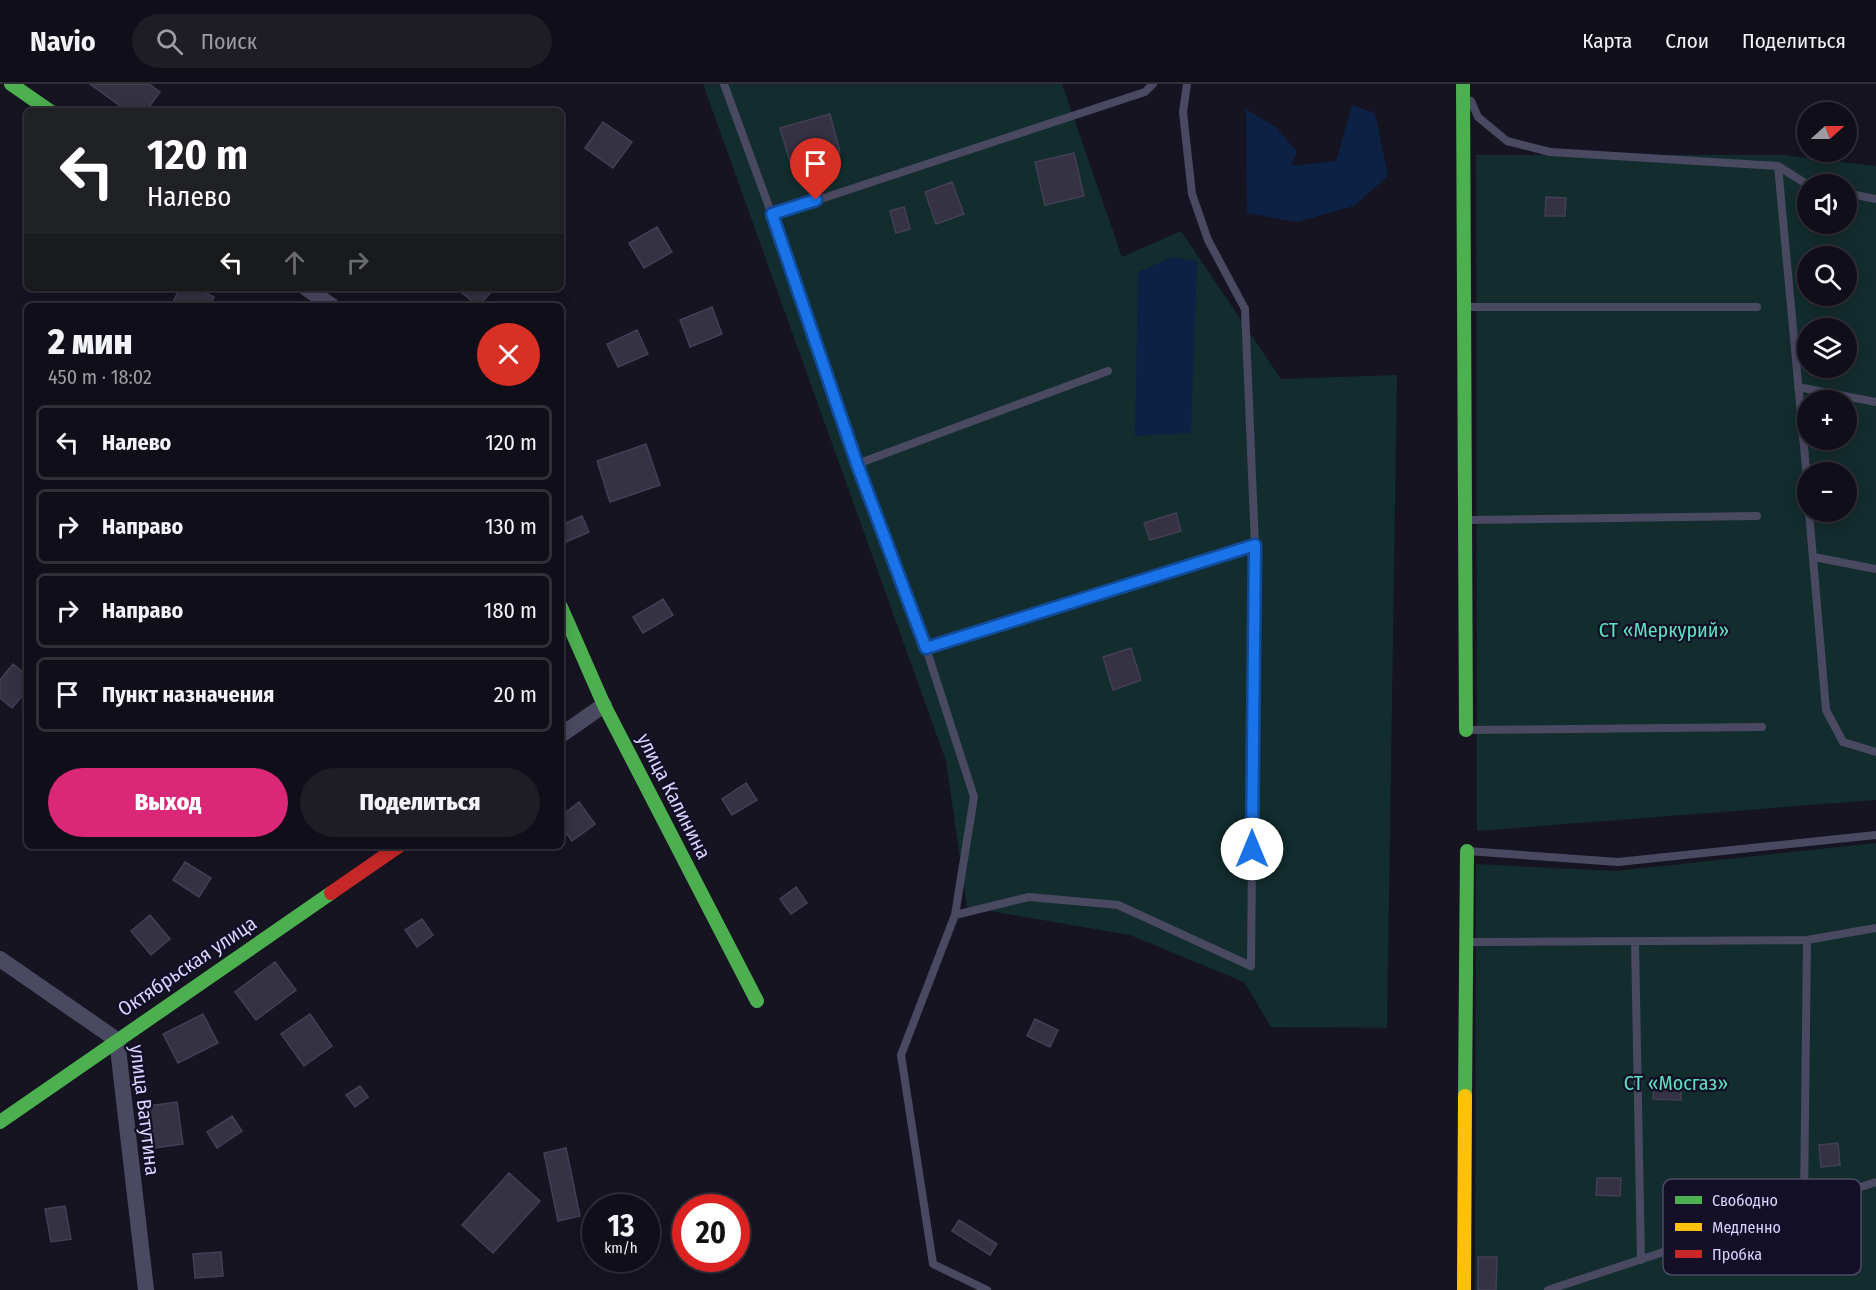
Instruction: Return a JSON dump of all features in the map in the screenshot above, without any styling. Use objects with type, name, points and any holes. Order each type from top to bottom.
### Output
[{"type":"street","points":[[11,84],[46,108]]},
{"type":"street","points":[[1463,84],[1466,730]]},
{"type":"street","points":[[310,291],[328,303]]},
{"type":"street","name":"улица Калинина","points":[[564,614],[604,705],[757,1001]]},
{"type":"street","points":[[564,733],[604,705]]},
{"type":"street","name":"Октябрьская улица","points":[[0,1122],[395,849]]},
{"type":"street","points":[[1464,1290],[1467,851]]},
{"type":"street","name":"улица Ватутина","points":[[0,959],[117,1040],[146,1290]]},
{"type":"lane","points":[[724,84],[772,214],[857,464],[926,648],[974,797],[955,915],[901,1055],[933,1264],[987,1290]]},
{"type":"lane","points":[[772,214],[1145,92],[1153,84]]},
{"type":"lane","points":[[955,915],[1029,897],[1118,905],[1251,966],[1255,545],[1245,309],[1208,240],[1192,194],[1183,112],[1187,84]]},
{"type":"lane","points":[[1463,84],[1478,117],[1507,141],[1550,152],[1778,166],[1797,177]]},
{"type":"lane","points":[[1778,166],[1805,462]]},
{"type":"lane","points":[[1857,195],[1876,199]]},
{"type":"lane","points":[[1464,307],[1757,307]]},
{"type":"lane","points":[[857,464],[1108,371]]},
{"type":"lane","points":[[1798,387],[1876,402]]},
{"type":"lane","points":[[1465,520],[1757,516]]},
{"type":"lane","points":[[1810,522],[1826,710],[1843,742],[1876,752]]},
{"type":"lane","points":[[926,648],[1255,545]]},
{"type":"lane","points":[[1814,557],[1876,569]]},
{"type":"lane","points":[[1466,730],[1762,727]]},
{"type":"lane","points":[[1467,851],[1618,862],[1876,835]]},
{"type":"lane","points":[[1467,942],[1807,940],[1876,928]]},
{"type":"lane","points":[[1804,1179],[1807,940]]},
{"type":"lane","points":[[1635,942],[1641,1260]]},
{"type":"lane","points":[[1861,1187],[1876,1182]]},
{"type":"lane","points":[[1548,1290],[1663,1252]]},
{"type":"green space","points":[[703,84],[1062,84],[1122,257],[1181,231],[1281,379],[1397,375],[1387,1028],[1271,1027],[1244,982],[1130,935],[967,907],[946,761]]},
{"type":"green space","name":"СТ «Меркурий»","points":[[1476,155],[1783,155],[1797,157],[1797,162],[1842,162],[1876,166],[1876,800],[1477,831]]},
{"type":"green space","name":"СТ «Мосгаз»","points":[[1876,843],[1876,1290],[1475,1290],[1476,864],[1616,871]]},
{"type":"water","points":[[1352,105],[1375,113],[1388,176],[1354,206],[1297,222],[1247,213],[1246,109],[1277,128],[1297,152],[1291,166],[1336,161]]},
{"type":"water","points":[[1173,257],[1197,261],[1191,433],[1135,436],[1138,272]]},
{"type":"building","points":[[90,84],[149,84],[160,92],[148,108],[123,108]]},
{"type":"building","points":[[830,114],[840,152],[791,165],[780,128]]},
{"type":"building","points":[[603,122],[632,142],[613,168],[585,148]]},
{"type":"building","points":[[1074,153],[1084,196],[1045,205],[1035,162]]},
{"type":"building","points":[[952,182],[964,214],[936,224],[925,192]]},
{"type":"building","points":[[1546,197],[1566,198],[1565,216],[1545,216]]},
{"type":"building","points":[[904,207],[910,229],[896,233],[890,211]]},
{"type":"building","points":[[657,227],[672,252],[644,268],[629,243]]},
{"type":"building","points":[[178,291],[203,291],[214,297],[211,303],[173,302]]},
{"type":"building","points":[[460,291],[492,291],[481,303],[474,303]]},
{"type":"building","points":[[712,307],[722,334],[690,347],[680,320]]},
{"type":"building","points":[[637,330],[648,354],[618,367],[607,344]]},
{"type":"building","points":[[646,444],[660,485],[610,502],[597,461]]},
{"type":"building","points":[[1176,513],[1181,531],[1150,540],[1144,523]]},
{"type":"building","points":[[582,516],[589,532],[564,543],[564,524]]},
{"type":"building","points":[[663,599],[673,615],[643,633],[633,617]]},
{"type":"building","points":[[1131,648],[1141,680],[1113,690],[1103,657]]},
{"type":"building","points":[[13,664],[24,673],[24,694],[12,708],[0,698],[0,680]]},
{"type":"building","points":[[746,783],[757,800],[732,815],[722,799]]},
{"type":"building","points":[[579,802],[595,824],[572,841],[564,830],[564,814]]},
{"type":"building","points":[[185,862],[211,878],[199,897],[173,880]]},
{"type":"building","points":[[796,887],[807,903],[791,914],[780,899]]},
{"type":"building","points":[[150,915],[170,939],[151,955],[131,931]]},
{"type":"building","points":[[422,919],[433,935],[417,947],[405,930]]},
{"type":"building","points":[[275,962],[296,990],[256,1020],[235,992]]},
{"type":"building","points":[[203,1014],[218,1043],[178,1063],[163,1034]]},
{"type":"building","points":[[310,1014],[332,1046],[304,1066],[281,1034]]},
{"type":"building","points":[[1035,1019],[1058,1030],[1050,1047],[1027,1036]]},
{"type":"building","points":[[1654,1082],[1681,1082],[1681,1100],[1653,1099]]},
{"type":"building","points":[[360,1086],[368,1097],[355,1107],[346,1095]]},
{"type":"building","points":[[177,1102],[183,1144],[147,1149],[141,1107]]},
{"type":"building","points":[[232,1116],[242,1131],[217,1148],[207,1132]]},
{"type":"building","points":[[1838,1143],[1840,1165],[1821,1167],[1819,1145]]},
{"type":"building","points":[[566,1148],[580,1216],[558,1221],[544,1153]]},
{"type":"building","points":[[509,1173],[540,1201],[493,1253],[462,1225]]},
{"type":"building","points":[[1597,1178],[1621,1178],[1620,1196],[1596,1195]]},
{"type":"building","points":[[65,1206],[71,1239],[51,1242],[45,1209]]},
{"type":"building","points":[[959,1220],[997,1244],[990,1255],[952,1231]]},
{"type":"building","points":[[221,1252],[223,1276],[195,1278],[193,1254]]},
{"type":"building","points":[[1478,1257],[1497,1257],[1496,1290],[1478,1290]]},
{"type":"traffic: fast","points":[[11,84],[46,108]]},
{"type":"traffic: fast","points":[[1463,84],[1466,730]]},
{"type":"traffic: fast","points":[[564,614],[604,705],[757,1001]]},
{"type":"traffic: fast","points":[[1465,1096],[1467,851]]},
{"type":"traffic: fast","points":[[0,1122],[331,893]]},
{"type":"traffic: slow","points":[[1464,1290],[1465,1096]]},
{"type":"traffic: jam","points":[[331,893],[395,849]]},
{"type":"route","points":[[816,200],[772,214],[857,464],[926,648],[1255,545],[1252,849]]}]
